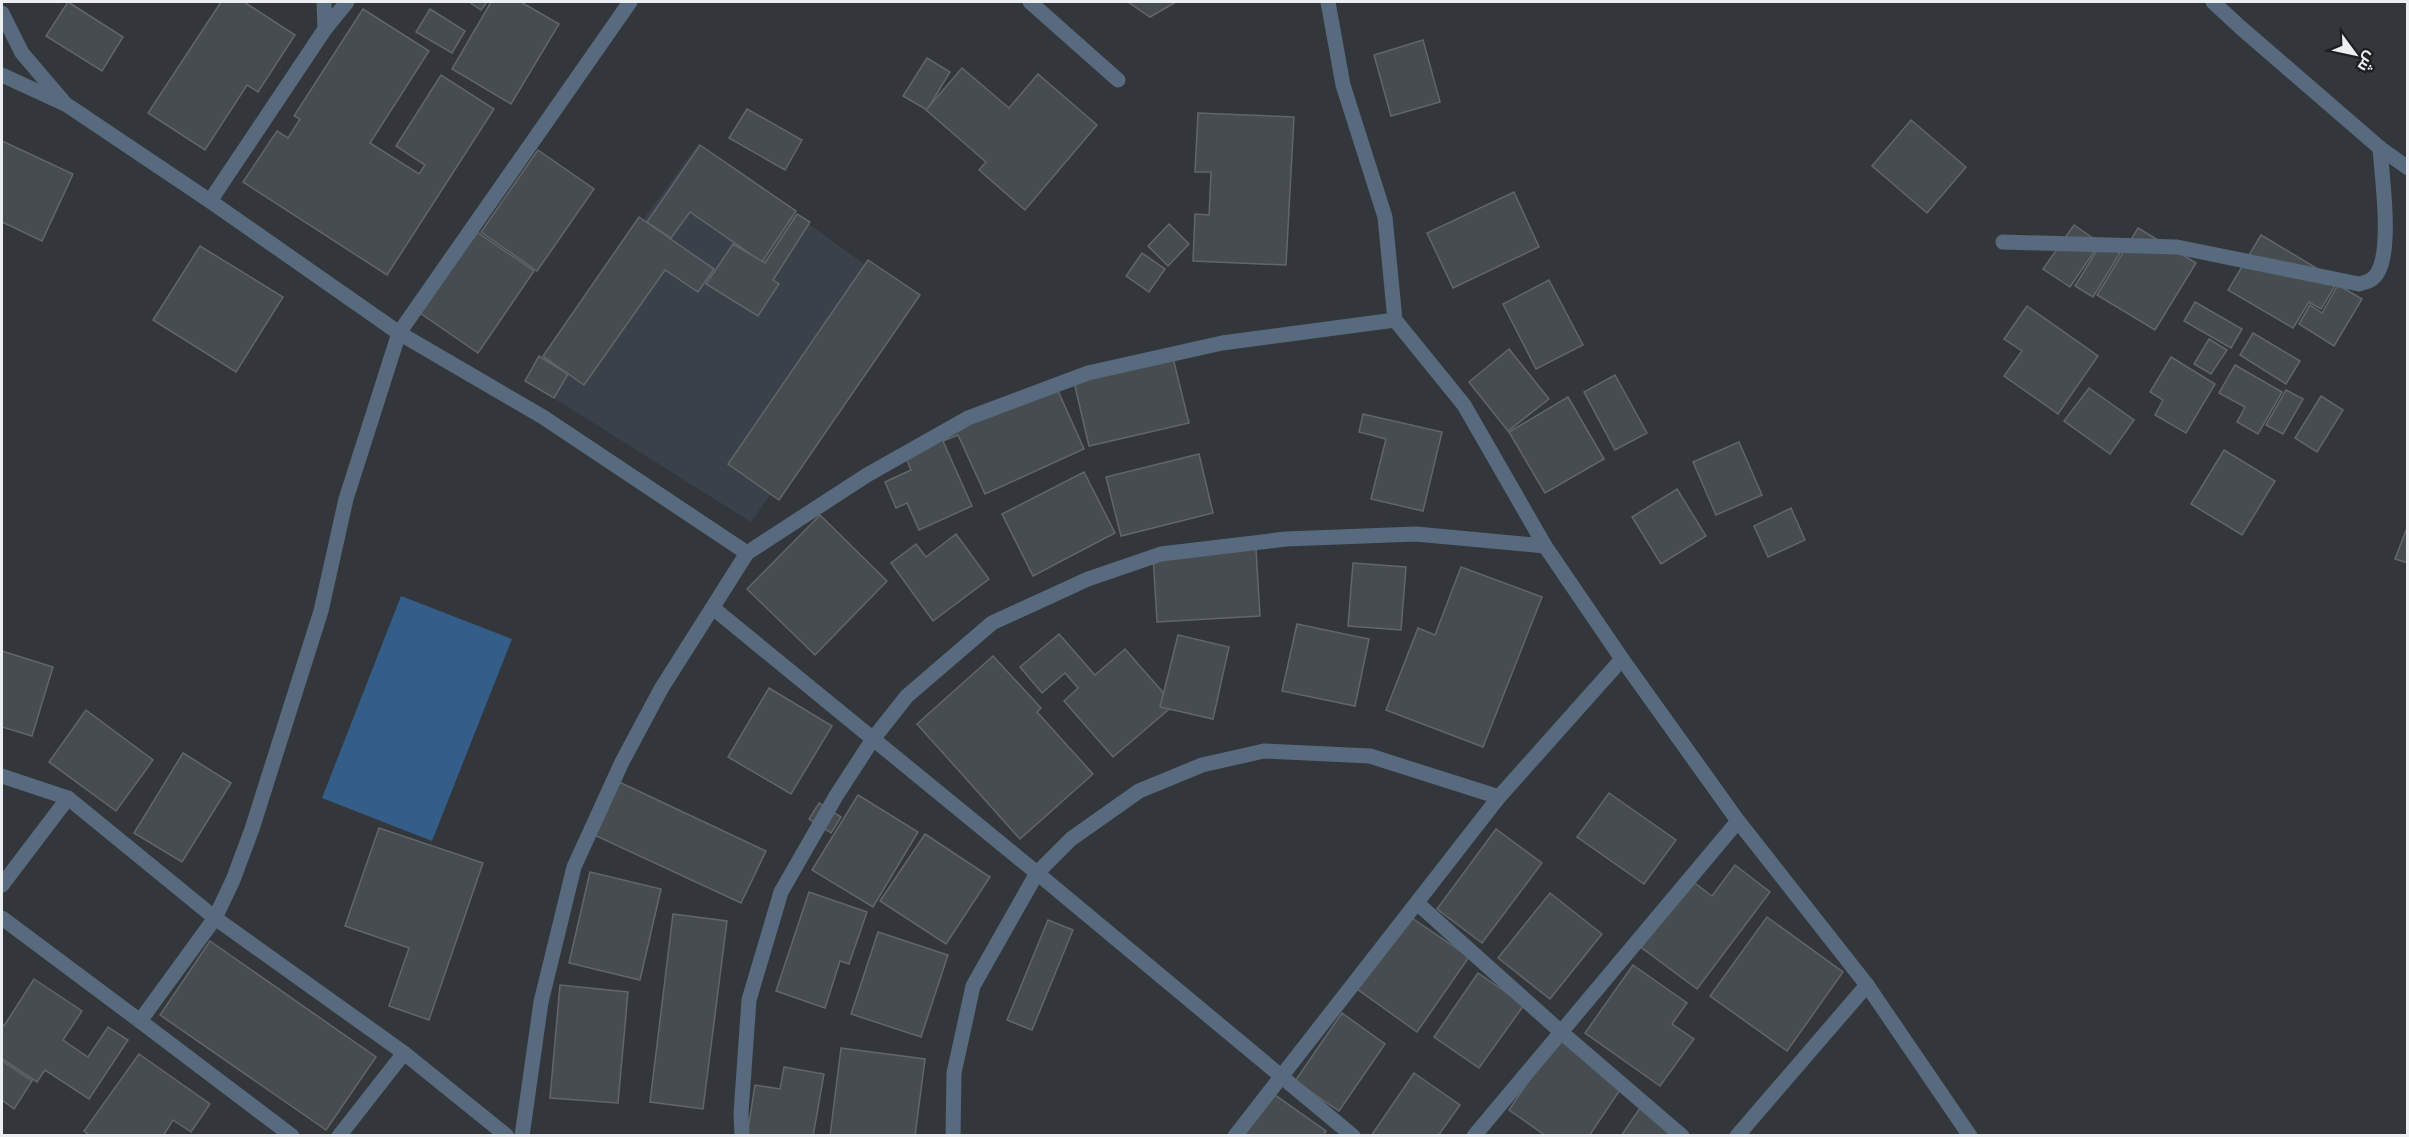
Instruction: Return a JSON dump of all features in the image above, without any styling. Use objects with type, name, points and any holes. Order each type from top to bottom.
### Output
[{"type":"street","points":[[324,2],[325,29]]},
{"type":"street","points":[[210,201],[325,29],[347,2]]},
{"type":"street","points":[[140,1021],[215,918],[233,880],[252,829],[314,632],[346,499],[399,333],[630,2]]},
{"type":"street","points":[[1030,2],[1118,80]]},
{"type":"street","points":[[1328,2],[1343,85],[1385,217],[1395,320],[1464,405],[1545,546],[1622,659],[1738,821],[1867,985],[1970,1136]]},
{"type":"street","points":[[2213,2],[2380,148],[2408,168]]},
{"type":"street","points":[[2,13],[22,53],[67,105]]},
{"type":"street","points":[[2,75],[67,105],[210,201],[399,333],[543,417],[747,553]]},
{"type":"street","points":[[2003,242],[2177,247],[2359,284],[2369,281],[2377,274],[2383,260],[2385,216],[2380,148]]},
{"type":"street","points":[[522,1136],[542,1002],[574,867],[622,762],[661,689],[747,553],[867,475],[968,418],[1088,373],[1222,343],[1395,320]]},
{"type":"street","points":[[742,1136],[741,1113],[749,1000],[781,892],[836,796],[873,739],[907,696],[992,623],[1088,579],[1161,554],[1286,539],[1416,534],[1545,546]]},
{"type":"street","points":[[713,608],[1353,1136]]},
{"type":"street","points":[[1235,1136],[1499,797],[1622,659]]},
{"type":"street","points":[[953,1136],[954,1073],[973,986],[1037,873],[1071,839],[1139,791],[1202,765],[1264,751],[1370,756],[1499,797]]},
{"type":"street","points":[[2,776],[68,798],[215,918],[404,1053],[507,1136]]},
{"type":"street","points":[[2,885],[68,798]]},
{"type":"street","points":[[1474,1136],[1738,821]]},
{"type":"street","points":[[1417,903],[1682,1136]]},
{"type":"street","points":[[2,918],[292,1136]]},
{"type":"street","points":[[1737,1136],[1867,985]]},
{"type":"street","points":[[339,1136],[404,1053]]},
{"type":"shaded area","points":[[698,144],[911,298],[751,522],[552,397],[567,378],[543,358]]},
{"type":"shaded area","points":[[401,596],[512,639],[432,841],[322,798]]},
{"type":"building","points":[[68,2],[123,37],[102,71],[46,36]]},
{"type":"building","points":[[221,2],[244,2],[295,35],[258,92],[247,85],[205,150],[148,113]]},
{"type":"building","points":[[469,2],[487,2],[481,10]]},
{"type":"building","points":[[491,2],[521,2],[559,24],[511,104],[452,69]]},
{"type":"building","points":[[1128,2],[1176,2],[1150,17]]},
{"type":"building","points":[[363,9],[429,51],[370,143],[419,174],[425,165],[396,146],[441,75],[494,109],[387,275],[243,182],[277,131],[288,138],[300,119],[294,116]]},
{"type":"building","points":[[430,9],[465,31],[452,53],[416,32]]},
{"type":"building","points":[[1423,40],[1440,102],[1391,116],[1374,55]]},
{"type":"building","points":[[927,58],[950,72],[927,110],[903,96]]},
{"type":"building","points":[[962,68],[1009,108],[1038,74],[1097,125],[1025,210],[979,170],[986,162],[926,110]]},
{"type":"building","points":[[747,109],[802,140],[785,170],[729,138]]},
{"type":"building","points":[[1198,113],[1294,117],[1286,265],[1193,261],[1195,214],[1209,215],[1211,172],[1195,172]]},
{"type":"building","points":[[1911,120],[1966,167],[1927,213],[1872,166]]},
{"type":"building","points":[[2,141],[73,174],[42,241],[2,222]]},
{"type":"building","points":[[700,145],[796,211],[762,262],[690,212],[671,238],[647,222]]},
{"type":"building","points":[[538,150],[594,189],[537,271],[481,232]]},
{"type":"building","points":[[1514,192],[1539,247],[1453,288],[1427,233]]},
{"type":"building","points":[[797,214],[810,222],[773,280],[779,284],[758,316],[706,284],[733,244],[765,263]]},
{"type":"building","points":[[639,217],[714,269],[698,292],[665,270],[584,385],[543,356]]},
{"type":"building","points":[[1169,224],[1189,244],[1168,266],[1148,246]]},
{"type":"building","points":[[2074,225],[2100,243],[2070,287],[2043,269]]},
{"type":"building","points":[[2138,228],[2196,263],[2155,330],[2097,295]]},
{"type":"building","points":[[477,232],[534,271],[478,353],[420,313]]},
{"type":"building","points":[[2261,235],[2338,281],[2321,309],[2309,302],[2293,328],[2228,290]]},
{"type":"building","points":[[2102,242],[2120,253],[2093,297],[2075,286]]},
{"type":"building","points":[[200,246],[283,297],[236,372],[153,320]]},
{"type":"building","points":[[1142,253],[1165,269],[1149,292],[1126,276]]},
{"type":"building","points":[[868,260],[920,295],[779,500],[728,464]]},
{"type":"building","points":[[1549,280],[1583,345],[1536,369],[1503,304]]},
{"type":"building","points":[[2338,285],[2362,299],[2334,346],[2299,324],[2310,305],[2322,313]]},
{"type":"building","points":[[2195,302],[2242,329],[2231,348],[2184,321]]},
{"type":"building","points":[[2027,306],[2098,356],[2058,414],[2004,376],[2022,351],[2004,339]]},
{"type":"building","points":[[2253,333],[2300,361],[2286,384],[2240,355]]},
{"type":"building","points":[[2209,339],[2227,350],[2211,374],[2194,364]]},
{"type":"building","points":[[1509,349],[1549,399],[1508,431],[1469,382]]},
{"type":"building","points":[[539,356],[568,374],[554,398],[525,381]]},
{"type":"building","points":[[2171,357],[2215,384],[2186,433],[2155,415],[2163,400],[2150,392]]},
{"type":"building","points":[[1173,358],[1189,423],[1089,446],[1074,382]]},
{"type":"building","points":[[2235,365],[2282,392],[2258,434],[2237,422],[2245,407],[2219,393]]},
{"type":"building","points":[[1615,375],[1647,433],[1615,450],[1584,392]]},
{"type":"building","points":[[1054,382],[1084,449],[985,494],[958,435],[943,441],[972,506],[919,530],[907,503],[896,508],[885,482],[911,470],[903,451]]},
{"type":"building","points":[[2089,388],[2134,420],[2110,454],[2064,421]]},
{"type":"building","points":[[2286,390],[2303,399],[2283,434],[2266,425]]},
{"type":"building","points":[[2321,396],[2343,410],[2317,452],[2295,438]]},
{"type":"building","points":[[1568,397],[1604,459],[1545,493],[1509,432]]},
{"type":"building","points":[[1363,414],[1442,432],[1423,511],[1371,499],[1386,439],[1359,432]]},
{"type":"building","points":[[1739,442],[1762,495],[1716,515],[1693,462]]},
{"type":"building","points":[[2224,450],[2275,481],[2242,535],[2191,504]]},
{"type":"building","points":[[1199,454],[1213,513],[1121,536],[1106,477]]},
{"type":"building","points":[[1084,472],[1115,533],[1033,576],[1002,514]]},
{"type":"building","points":[[1677,489],[1706,536],[1661,564],[1632,517]]},
{"type":"building","points":[[1791,508],[1805,540],[1768,557],[1754,526]]},
{"type":"building","points":[[820,515],[887,581],[815,655],[747,589]]},
{"type":"building","points":[[2408,525],[2408,563],[2395,559]]},
{"type":"building","points":[[956,534],[989,579],[933,621],[891,563],[916,544],[926,557]]},
{"type":"building","points":[[1256,549],[1260,616],[1157,622],[1153,555]]},
{"type":"building","points":[[1353,563],[1406,567],[1401,630],[1348,626]]},
{"type":"building","points":[[1461,567],[1542,597],[1483,747],[1386,710],[1418,628],[1435,635]]},
{"type":"building","points":[[1297,624],[1369,639],[1355,706],[1282,691]]},
{"type":"building","points":[[1059,634],[1095,675],[1125,649],[1174,705],[1113,757],[1064,701],[1078,688],[1065,673],[1042,693],[1020,667]]},
{"type":"building","points":[[1178,635],[1229,647],[1213,719],[1160,707]]},
{"type":"building","points":[[2,651],[53,667],[32,736],[2,727]]},
{"type":"building","points":[[993,656],[1041,708],[1037,712],[1093,774],[1020,839],[917,724]]},
{"type":"building","points":[[769,688],[832,726],[791,794],[728,757]]},
{"type":"building","points":[[86,710],[153,760],[116,811],[49,762]]},
{"type":"building","points":[[183,753],[231,783],[182,862],[134,833]]},
{"type":"building","points":[[617,781],[766,851],[741,903],[592,834]]},
{"type":"building","points":[[1609,793],[1676,840],[1644,884],[1577,837]]},
{"type":"building","points":[[858,795],[918,832],[873,907],[812,870]]},
{"type":"building","points":[[819,803],[841,817],[831,833],[809,819]]},
{"type":"building","points":[[379,828],[483,863],[429,1020],[389,1006],[409,948],[345,926]]},
{"type":"building","points":[[1496,829],[1542,863],[1482,943],[1437,909]]},
{"type":"building","points":[[925,834],[990,877],[946,944],[880,901]]},
{"type":"building","points":[[1735,865],[1770,892],[1697,989],[1638,945],[1688,878],[1712,896]]},
{"type":"building","points":[[590,872],[661,889],[640,980],[569,963]]},
{"type":"building","points":[[809,892],[867,912],[849,964],[840,961],[825,1008],[776,991]]},
{"type":"building","points":[[1550,893],[1602,934],[1550,999],[1498,958]]},
{"type":"building","points":[[673,914],[727,921],[703,1109],[650,1102]]},
{"type":"building","points":[[1409,916],[1469,957],[1417,1032],[1357,989]]},
{"type":"building","points":[[1767,917],[1843,972],[1787,1051],[1710,996]]},
{"type":"building","points":[[1048,920],[1073,930],[1032,1030],[1007,1020]]},
{"type":"building","points":[[878,932],[948,955],[921,1037],[851,1014]]},
{"type":"building","points":[[210,941],[376,1057],[326,1130],[160,1015]]},
{"type":"building","points":[[1633,965],[1687,1003],[1672,1024],[1694,1039],[1660,1086],[1585,1033]]},
{"type":"building","points":[[1478,973],[1524,1005],[1479,1068],[1434,1037]]},
{"type":"building","points":[[34,979],[82,1011],[63,1040],[88,1057],[108,1027],[128,1040],[89,1099],[45,1070],[37,1082],[2,1059],[2,1024],[4,1026]]},
{"type":"building","points":[[560,985],[628,992],[618,1103],[550,1098]]},
{"type":"building","points":[[1342,1013],[1385,1044],[1339,1111],[1295,1081]]},
{"type":"building","points":[[1558,1038],[1624,1084],[1589,1136],[1546,1136],[1509,1110]]},
{"type":"building","points":[[841,1048],[925,1059],[915,1136],[830,1136]]},
{"type":"building","points":[[139,1054],[210,1104],[191,1132],[173,1120],[163,1136],[91,1136],[84,1131]]},
{"type":"building","points":[[2,1061],[32,1081],[14,1109],[2,1100]]},
{"type":"building","points":[[784,1067],[824,1074],[813,1136],[747,1136],[755,1085],[780,1089]]},
{"type":"building","points":[[1414,1073],[1460,1105],[1438,1136],[1371,1136]]},
{"type":"building","points":[[1265,1088],[1326,1131],[1323,1136],[1233,1136]]},
{"type":"building","points":[[1642,1105],[1685,1136],[1621,1136]]}]
